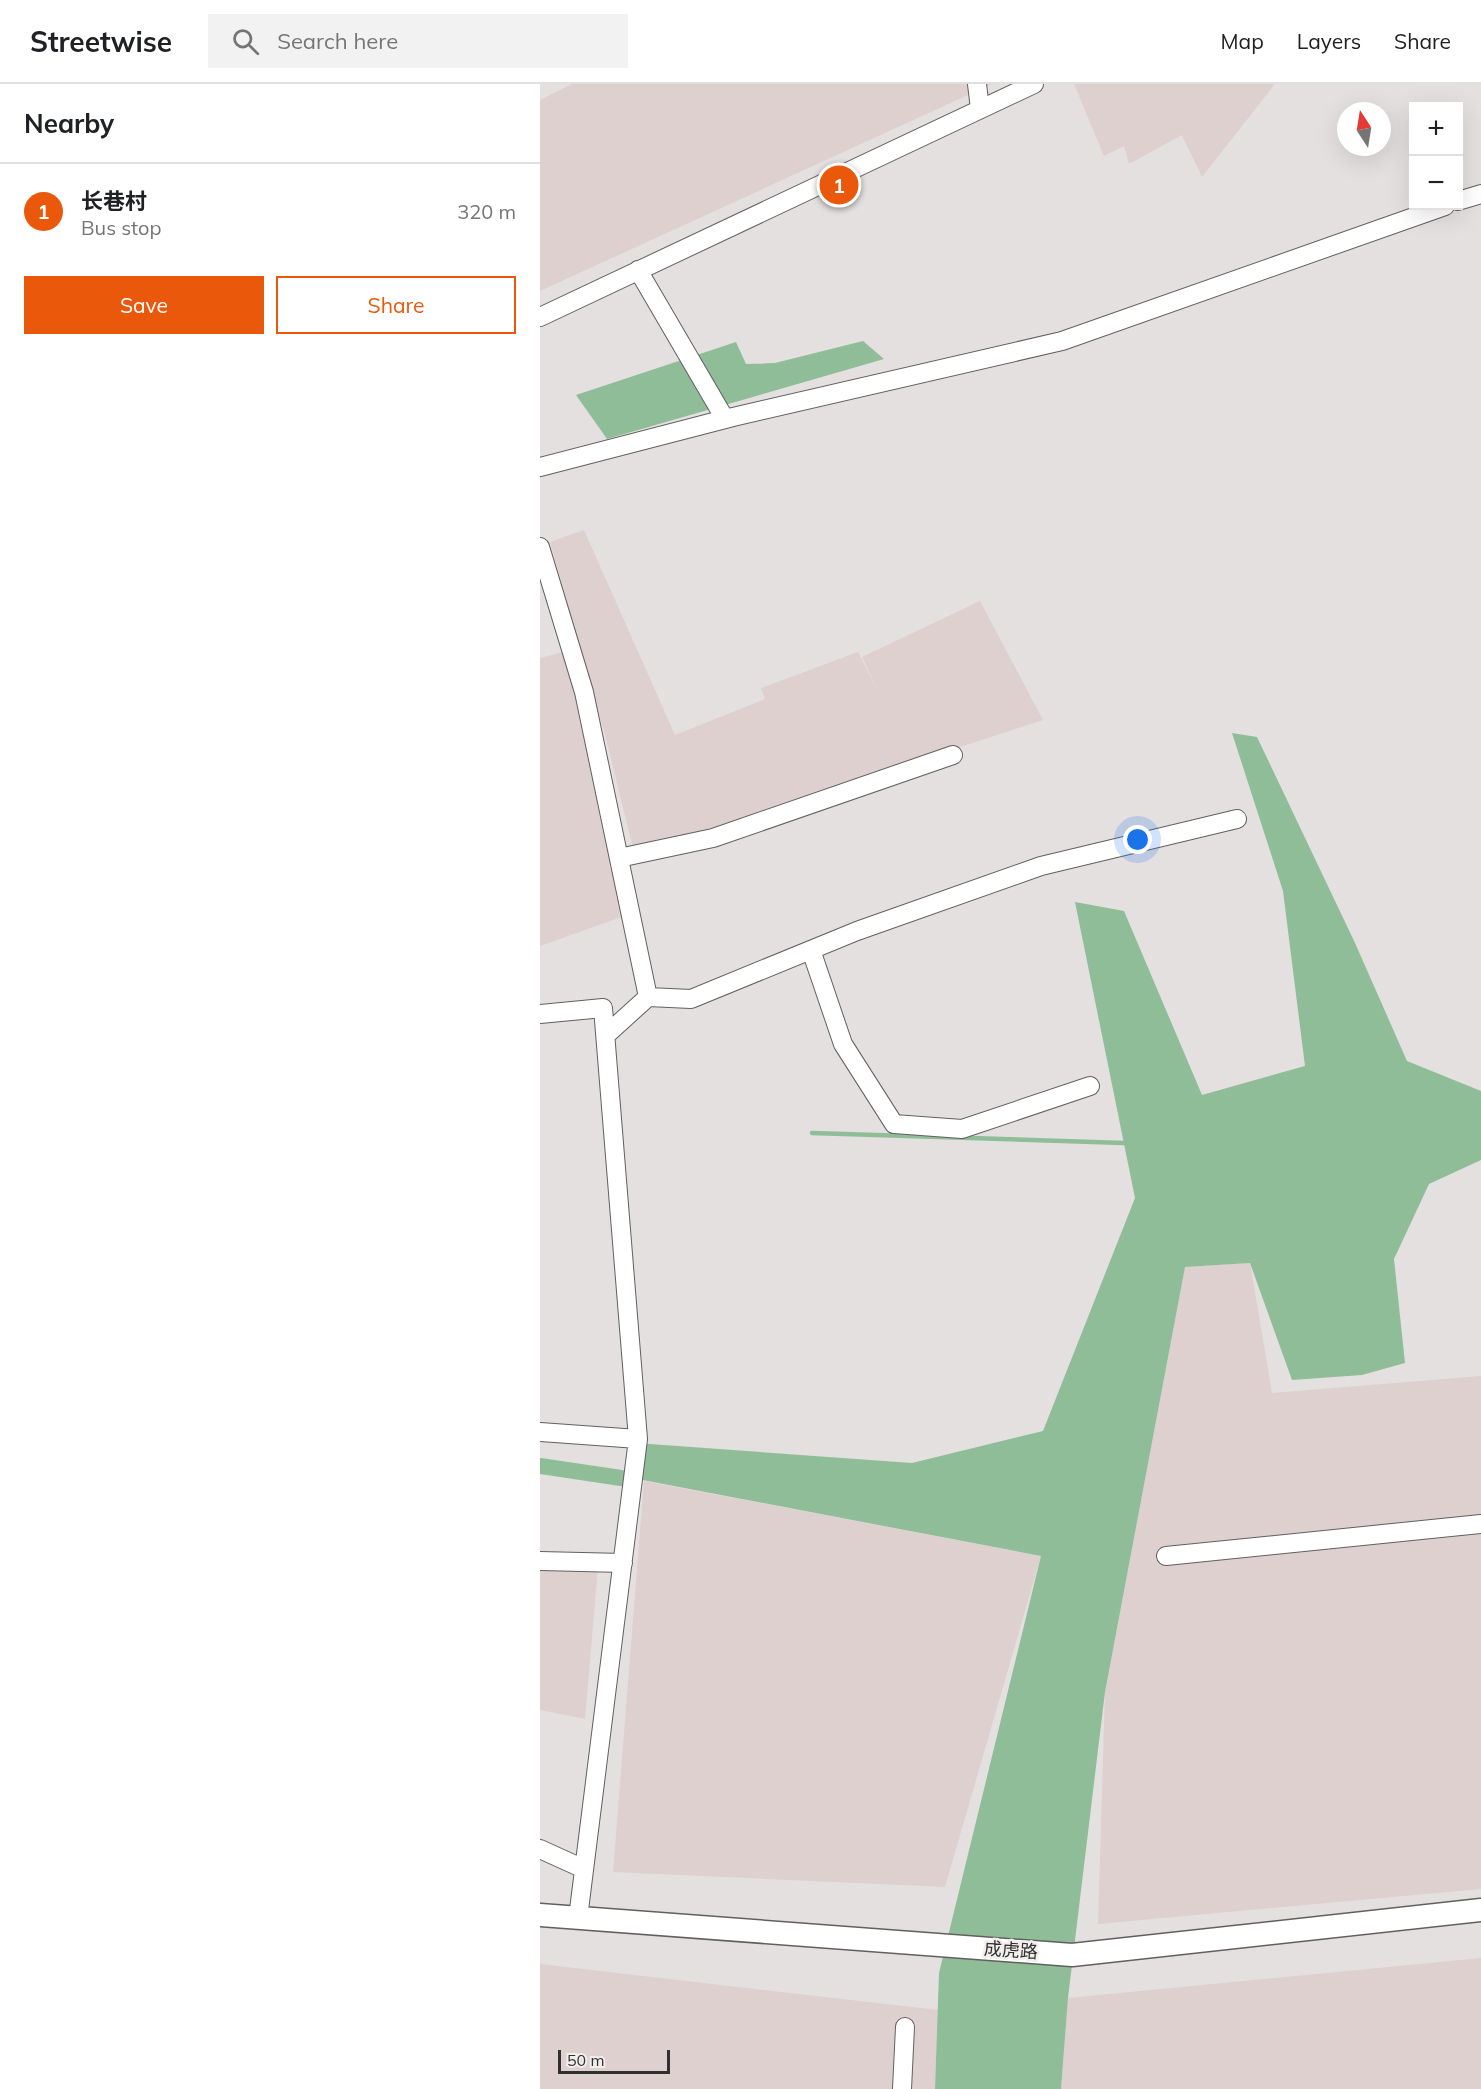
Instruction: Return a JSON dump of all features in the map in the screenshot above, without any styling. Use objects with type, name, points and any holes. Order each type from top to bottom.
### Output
[{"type":"street","points":[[977,84],[980,109]]},
{"type":"street","points":[[540,317],[1034,84]]},
{"type":"street","points":[[1463,199],[1479,194]]},
{"type":"street","points":[[540,467],[725,419],[1062,341],[1434,210]]},
{"type":"street","points":[[638,270],[725,419]]},
{"type":"street","points":[[540,547],[584,692],[648,997]]},
{"type":"street","points":[[619,858],[713,838],[954,754]]},
{"type":"street","points":[[606,1035],[648,997],[691,999],[857,930],[1041,866],[1170,833],[1237,819]]},
{"type":"street","points":[[811,950],[843,1044],[894,1124],[962,1129],[1090,1086]]},
{"type":"street","points":[[540,1014],[603,1008],[638,1439],[578,1918]]},
{"type":"street","points":[[540,1432],[638,1439]]},
{"type":"street","points":[[1166,1556],[1481,1524]]},
{"type":"street","points":[[540,1561],[623,1563]]},
{"type":"street","points":[[540,1849],[584,1869]]},
{"type":"street","name":"成虎路","points":[[540,1915],[1072,1955],[1481,1911]]},
{"type":"street","points":[[902,2089],[905,2026]]},
{"type":"shaded area","points":[[572,84],[992,84],[540,291],[540,100]]},
{"type":"shaded area","points":[[1074,84],[1275,84],[1202,177],[1182,135],[1129,164],[1124,146],[1104,156]]},
{"type":"shaded area","points":[[863,341],[884,359],[607,439],[576,395],[736,342],[746,364],[775,363]]},
{"type":"shaded area","points":[[584,530],[675,735],[765,699],[761,688],[858,652],[881,697],[862,657],[980,601],[1043,720],[634,853],[607,742],[550,542]]},
{"type":"shaded area","points":[[571,650],[619,858],[609,865],[630,914],[540,946],[540,658]]},
{"type":"shaded area","points":[[1232,733],[1257,737],[1355,943],[1407,1061],[1481,1091],[1481,1160],[1429,1184],[1394,1259],[1405,1363],[1362,1375],[1292,1380],[1250,1263],[1185,1267],[1105,1692],[1068,1998],[1061,2089],[935,2089],[939,1973],[1041,1556],[627,1477],[636,1443],[912,1463],[1043,1431],[1135,1198],[1075,902],[1124,911],[1202,1095],[1305,1066],[1283,891]]},
{"type":"shaded area","points":[[1250,1263],[1272,1393],[1481,1376],[1481,1889],[1098,1924],[1105,1692],[1185,1267]]},
{"type":"shaded area","points":[[644,1481],[1041,1556],[945,1887],[613,1872]]},
{"type":"shaded area","points":[[540,1566],[598,1567],[585,1719],[540,1710]]},
{"type":"shaded area","points":[[1481,1958],[1481,2089],[1061,2089],[1068,1998]]},
{"type":"shaded area","points":[[540,1964],[938,2010],[935,2089],[540,2089]]},
{"type":"waterway","points":[[812,1133],[1124,1143]]},
{"type":"waterway","points":[[540,1466],[621,1478]]},
{"type":"place","name":"长巷村","points":[[839,185]]}]
